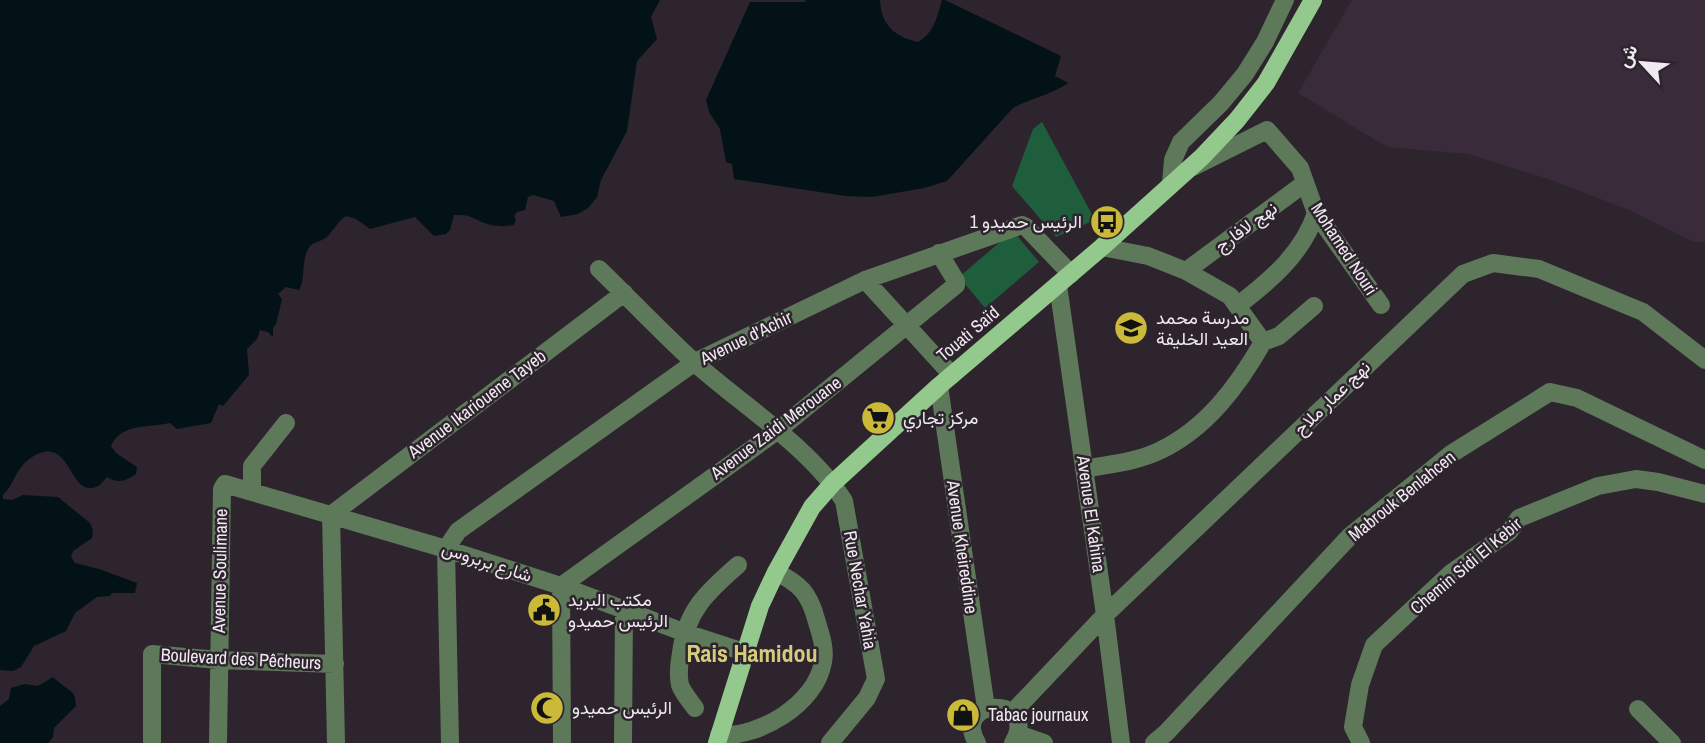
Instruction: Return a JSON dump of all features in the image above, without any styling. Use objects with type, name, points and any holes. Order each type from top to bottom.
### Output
[{"type":"main road","name":"Touati Saïd","points":[[718,739],[760,606],[812,507],[833,483],[946,381],[1102,247],[1186,171],[1237,120],[1266,83],[1313,0]]},
{"type":"street","points":[[1171,184],[1173,160],[1181,142],[1221,103],[1245,74],[1265,42],[1284,0]]},
{"type":"street","name":"Mohamed Nouri","points":[[1186,171],[1267,130],[1300,167],[1316,212],[1381,304]]},
{"type":"street","name":"نهج لافارج","points":[[1186,271],[1305,183]]},
{"type":"street","points":[[1237,306],[1284,266],[1310,231],[1316,212]]},
{"type":"street","name":"Avenue d'Achir","points":[[446,549],[458,531],[695,362],[865,280],[1022,225],[1065,280]]},
{"type":"street","points":[[1102,247],[1148,256],[1186,271],[1230,296],[1263,342]]},
{"type":"street","name":"Avenue Zaidi Merouane","points":[[561,586],[777,430],[956,285],[939,253]]},
{"type":"street","name":"نهج عمار ملاح","points":[[1012,713],[1105,615],[1463,274],[1493,263],[1539,269],[1643,312],[1705,360]]},
{"type":"street","points":[[600,269],[695,362],[777,430],[833,483]]},
{"type":"street","points":[[865,280],[906,325],[946,381]]},
{"type":"street","name":"Avenue El Kahina","points":[[1065,280],[1084,469],[1121,743]]},
{"type":"street","name":"Avenue Ikariouene Tayeb","points":[[331,515],[624,293]]},
{"type":"street","points":[[1084,469],[1140,458],[1159,451],[1186,434],[1216,410],[1247,369],[1263,342],[1279,336],[1314,306]]},
{"type":"street","name":"Avenue Kheireddine","points":[[946,381],[986,708]]},
{"type":"street","name":"Mabrouk Benlahcen","points":[[1154,743],[1349,536],[1451,454],[1550,392],[1577,398],[1705,460]]},
{"type":"street","points":[[252,491],[252,466],[286,423]]},
{"type":"street","name":"Chemin Sidi El Kebir","points":[[1361,743],[1353,727],[1360,685],[1374,645],[1451,573],[1509,532],[1519,518],[1598,486],[1636,479],[1705,494]]},
{"type":"street","name":"Rue Nechar Yahia","points":[[830,743],[867,698],[876,679],[844,500],[833,483]]},
{"type":"street","name":"شارع بربروس","points":[[225,484],[561,586],[744,652]]},
{"type":"street","name":"Avenue Soulimane","points":[[218,743],[222,489],[225,484]]},
{"type":"street","points":[[331,515],[335,743]]},
{"type":"street","points":[[445,741],[446,549]]},
{"type":"street","points":[[695,708],[681,687],[679,666],[683,632],[698,605],[714,586],[738,565]]},
{"type":"street","points":[[718,739],[762,727],[806,697],[817,681],[823,661],[822,640],[809,597],[794,581],[776,572]]},
{"type":"street","points":[[561,586],[562,743]]},
{"type":"street","points":[[623,743],[624,610]]},
{"type":"street","name":"Boulevard des Pêcheurs","points":[[152,743],[152,654],[218,660],[335,664]]},
{"type":"street","points":[[977,743],[973,733],[974,721],[986,708],[1001,707],[1012,713],[1018,726],[1016,738],[1044,743]]},
{"type":"street","points":[[1638,709],[1672,743]]},
{"type":"shaded area","points":[[0,0],[660,0],[651,17],[657,39],[637,61],[627,131],[601,180],[597,197],[588,208],[578,214],[561,217],[554,201],[533,195],[528,197],[525,210],[514,216],[514,225],[494,226],[470,217],[454,215],[450,230],[446,234],[434,236],[415,217],[370,229],[356,219],[346,216],[327,237],[309,248],[299,290],[286,287],[278,294],[282,299],[273,337],[260,330],[257,339],[247,349],[249,375],[223,406],[219,404],[211,423],[177,429],[170,423],[121,433],[111,446],[116,453],[137,467],[136,474],[122,481],[107,477],[96,487],[87,488],[79,483],[61,457],[53,452],[42,452],[24,464],[3,499],[12,500],[23,495],[58,497],[90,523],[93,530],[92,538],[73,551],[71,557],[75,563],[137,583],[135,593],[112,593],[110,596],[97,597],[75,613],[66,631],[34,646],[21,667],[13,671],[0,670]]},
{"type":"shaded area","points":[[880,0],[886,23],[896,33],[918,42],[931,29],[942,0],[945,0],[1061,56],[1055,76],[1068,83],[1013,108],[947,181],[924,188],[872,197],[846,196],[734,179],[732,164],[726,162],[720,129],[709,112],[706,100],[750,2]]},
{"type":"shaded area","points":[[1352,0],[1705,0],[1705,243],[1692,241],[1629,210],[1551,180],[1468,154],[1387,147],[1298,93]]},
{"type":"shaded area","points":[[53,677],[73,693],[76,706],[54,728],[53,737],[48,743],[0,743],[0,706],[9,699],[11,688],[25,684],[38,686]]},
{"type":"green space","points":[[1042,122],[1095,220],[1056,237],[1012,186],[1033,129]]},
{"type":"green space","points":[[1013,231],[1039,262],[985,308],[959,277]]},
{"type":"place","name":"الرئيس حميدو 1","points":[[1107,222]]},
{"type":"place","name":"مدرسة محمد العيد الخليفة","points":[[1131,328]]},
{"type":"place","name":"مركز تجاري","points":[[878,418]]},
{"type":"place","name":"مكتب البريد الرئيس حميدو","points":[[544,610]]},
{"type":"place","name":"الرئيس حميدو","points":[[547,708]]},
{"type":"place","name":"Tabac journaux","points":[[963,715]]},
{"type":"district","name":"Rais Hamidou","points":[[752,654]]}]
